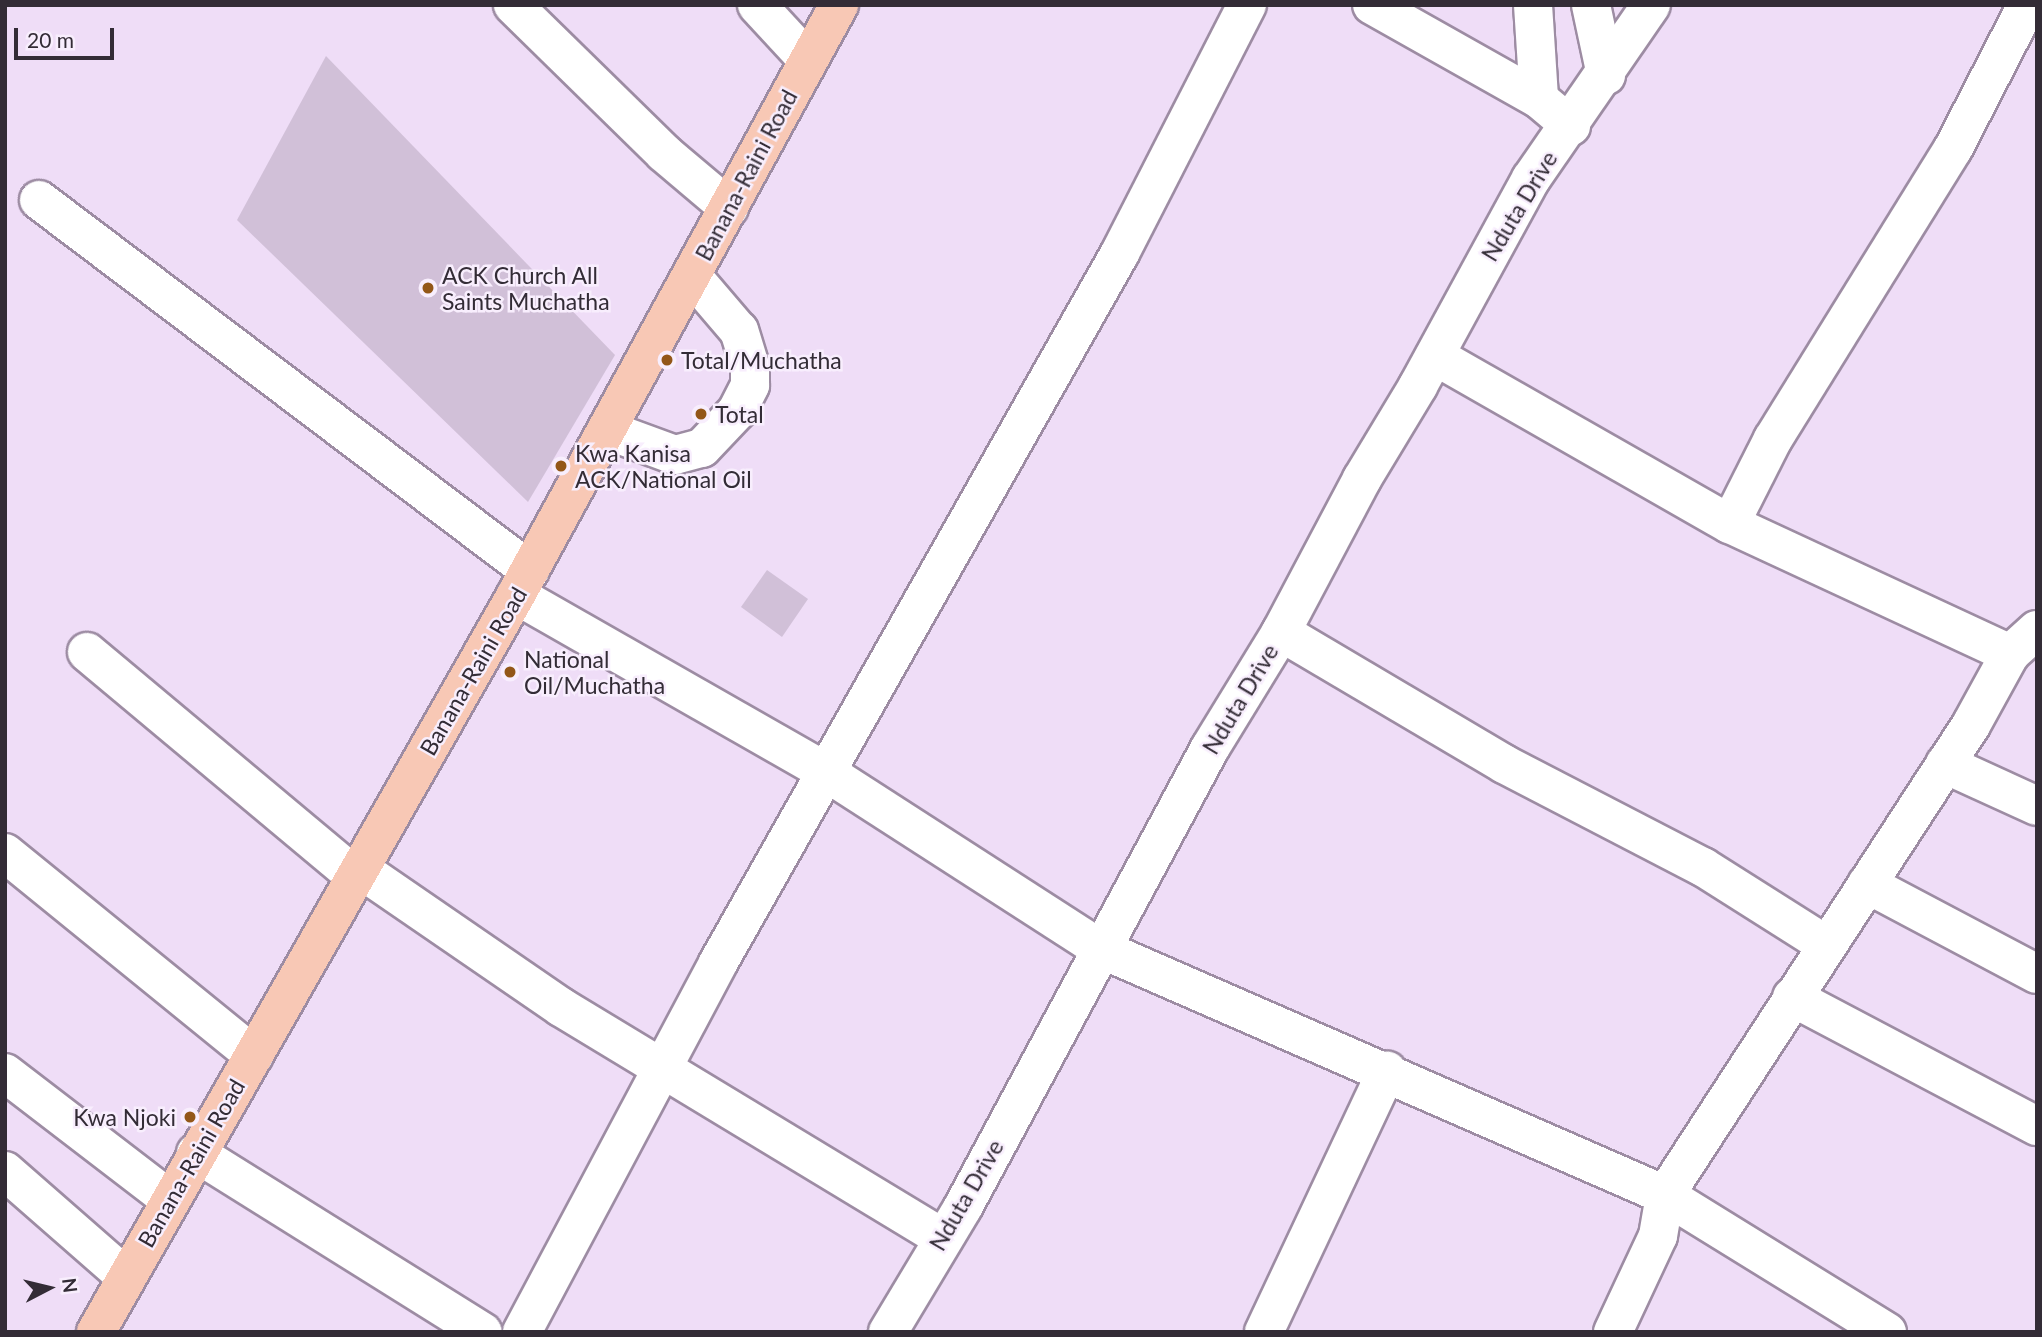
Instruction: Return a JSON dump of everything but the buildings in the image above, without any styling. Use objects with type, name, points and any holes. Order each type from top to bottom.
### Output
[{"type":"main road","name":"Banana-Raini Road","points":[[96,1332],[169,1199],[523,583],[839,5]]},
{"type":"street","points":[[513,5],[664,153],[729,208]]},
{"type":"street","points":[[757,5],[808,60]]},
{"type":"street","points":[[522,1332],[664,1070],[700,996],[825,772],[852,733],[1120,253],[1247,5]]},
{"type":"street","points":[[1372,5],[1539,99],[1572,126]]},
{"type":"street","points":[[1533,5],[1539,99]]},
{"type":"street","points":[[1591,5],[1606,75]]},
{"type":"street","name":"Nduta Drive","points":[[888,1332],[941,1237],[980,1175],[1099,948],[1210,748],[1281,632],[1379,447],[1435,356],[1531,180],[1572,126],[1650,5]]},
{"type":"street","points":[[1730,524],[1773,439],[1953,149],[2027,5]]},
{"type":"street","points":[[39,200],[523,583],[1099,948],[1665,1195],[1887,1332]]},
{"type":"street","points":[[607,430],[675,455],[702,448],[737,411],[750,385],[739,331],[692,276]]},
{"type":"street","points":[[1435,356],[1730,524],[2024,642],[1825,944],[1665,1195],[1658,1236],[1613,1332]]},
{"type":"street","points":[[1281,632],[1504,764],[1703,867],[1825,944]]},
{"type":"street","points":[[87,652],[358,873],[561,1007],[941,1237]]},
{"type":"street","points":[[1945,764],[2037,806]]},
{"type":"street","points":[[5,853],[254,1055]]},
{"type":"street","points":[[1867,884],[2037,974]]},
{"type":"street","points":[[1792,997],[2037,1126]]},
{"type":"street","points":[[1264,1332],[1387,1072]]},
{"type":"street","points":[[5,1073],[169,1199]]},
{"type":"street","points":[[196,1153],[483,1332]]},
{"type":"street","points":[[5,1171],[127,1277]]},
{"type":"place","name":"ACK Church All Saints Muchatha","points":[[428,288]]},
{"type":"place","name":"Total/Muchatha","points":[[667,360]]},
{"type":"place","name":"Total","points":[[701,414]]},
{"type":"place","name":"Kwa Kanisa ACK/National Oil","points":[[561,466]]},
{"type":"place","name":"National Oil/Muchatha","points":[[510,672]]},
{"type":"place","name":"Kwa Njoki","points":[[190,1117]]}]
